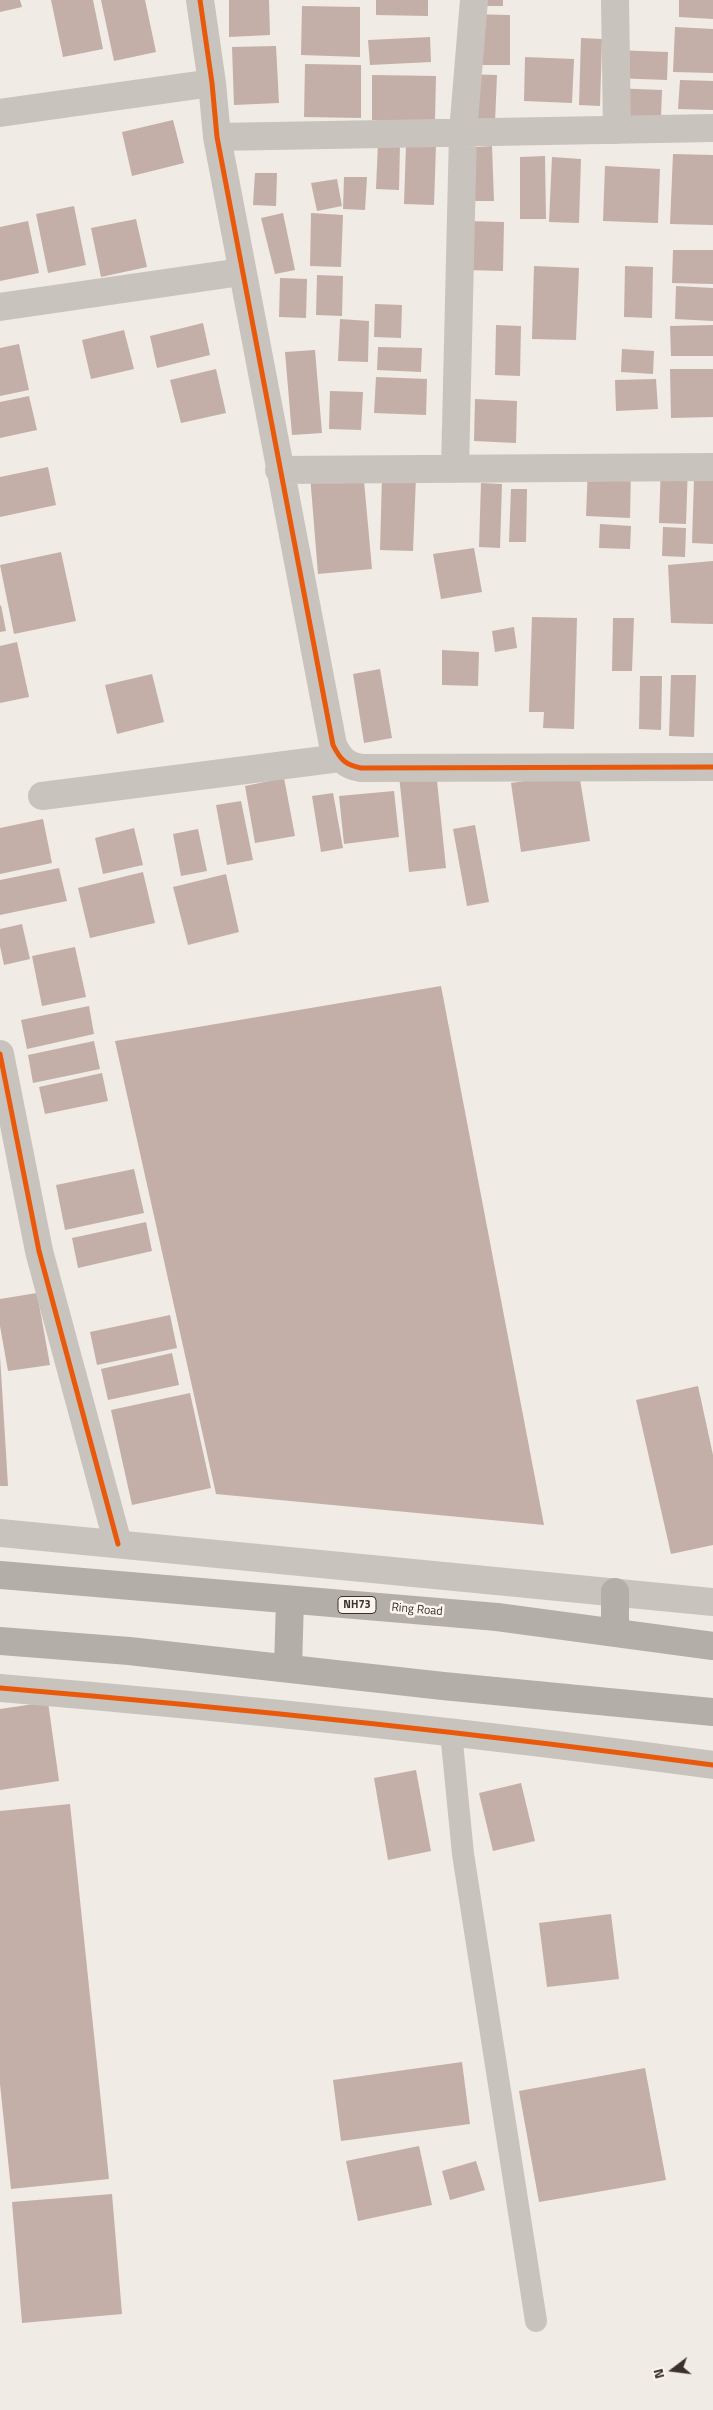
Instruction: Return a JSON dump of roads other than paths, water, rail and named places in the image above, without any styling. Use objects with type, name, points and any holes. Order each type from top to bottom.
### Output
[{"type":"highway","name":"Ring Road","points":[[0,1575],[497,1617],[713,1646]]},
{"type":"highway","points":[[615,1592],[615,1633]]},
{"type":"highway","points":[[288,1668],[290,1600]]},
{"type":"highway","points":[[0,1641],[129,1650],[713,1712]]},
{"type":"street","points":[[200,0],[212,83],[216,137],[333,745],[340,758],[347,766],[361,768],[713,767]]},
{"type":"street","points":[[455,469],[463,132],[474,0]]},
{"type":"street","points":[[615,0],[616,130]]},
{"type":"street","points":[[0,113],[212,83]]},
{"type":"street","points":[[216,137],[713,128]]},
{"type":"street","points":[[0,307],[241,272]]},
{"type":"street","points":[[279,470],[713,468]]},
{"type":"street","points":[[42,796],[340,758]]},
{"type":"street","points":[[0,1054],[39,1251],[118,1544]]},
{"type":"street","points":[[0,1533],[713,1602]]},
{"type":"street","points":[[0,1688],[207,1706],[451,1732],[713,1765]]},
{"type":"lane","points":[[451,1732],[463,1854],[536,2321]]}]
